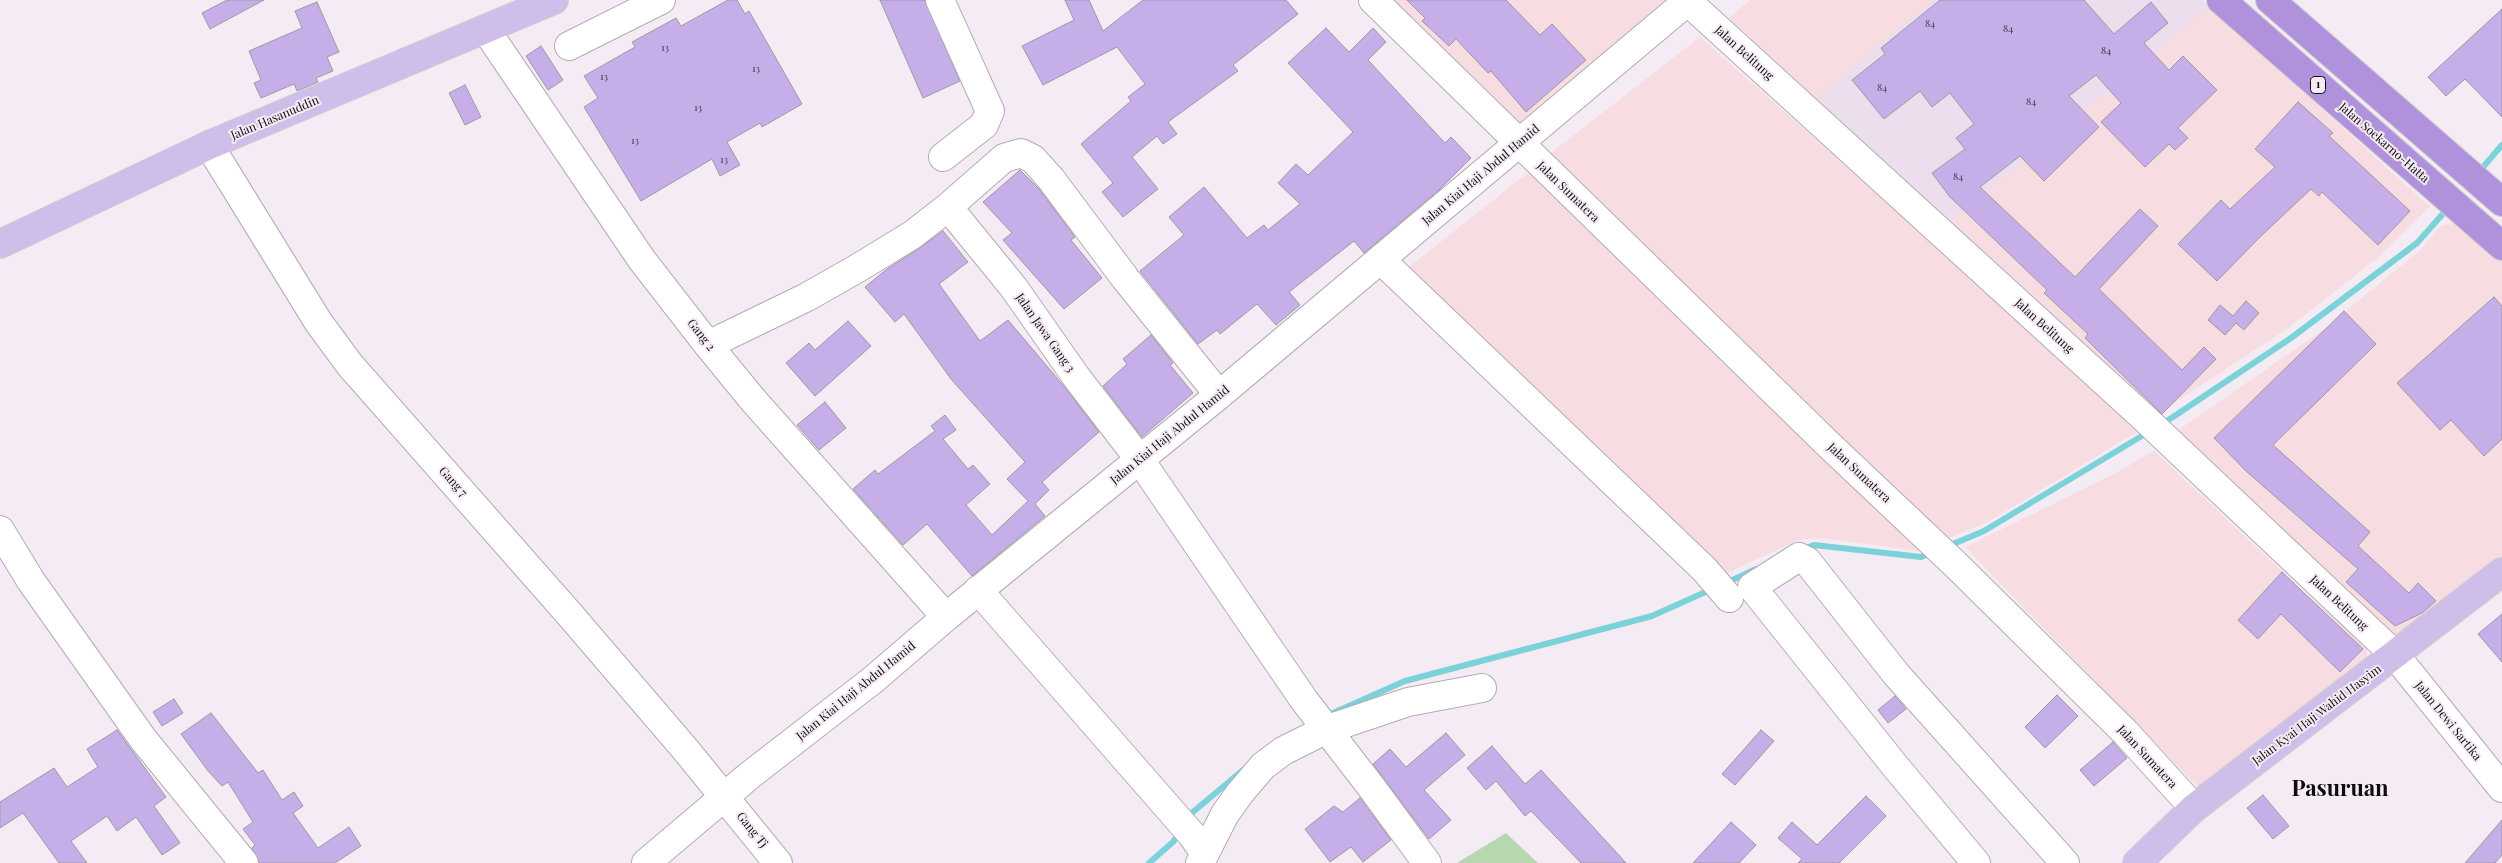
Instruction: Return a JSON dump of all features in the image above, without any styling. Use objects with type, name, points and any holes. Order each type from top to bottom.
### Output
[{"type":"highway","name":"Jalan Soekarno-Hatta","points":[[2220,0],[2502,246]]},
{"type":"highway","points":[[2270,0],[2500,201]]},
{"type":"main road","name":"Jalan Hasanuddin","points":[[0,244],[209,145],[554,0]]},
{"type":"main road","name":"Jalan Kyai Haji Wahid Hasyim","points":[[2137,863],[2194,808],[2502,572]]},
{"type":"street","points":[[569,46],[661,0]]},
{"type":"street","points":[[940,0],[990,111],[984,126],[943,157]]},
{"type":"street","name":"Jalan Sumatera","points":[[1373,0],[1518,144],[1956,565],[2126,733],[2194,808]]},
{"type":"street","name":"Jalan Kiai Haji Abdul Hamid","points":[[646,863],[750,775],[874,679],[978,590],[1219,395],[1688,0]]},
{"type":"street","name":"Jalan Belitung","points":[[1688,0],[2141,415],[2395,655]]},
{"type":"street","name":"Gang 2","points":[[486,30],[642,260],[708,345],[753,400],[946,617]]},
{"type":"street","name":"Gang 7","points":[[209,145],[319,323],[350,365],[552,594],[725,797]]},
{"type":"street","points":[[708,345],[807,297],[912,235],[948,207],[1004,158],[1021,153],[1033,159],[1051,179],[1125,278],[1219,395]]},
{"type":"street","name":"Jalan Jawa Gang 3","points":[[948,207],[1014,288],[1077,378],[1140,460],[1323,727],[1372,788],[1427,863]]},
{"type":"street","points":[[1381,260],[1705,570],[1727,595]]},
{"type":"street","points":[[0,530],[31,581],[143,739],[244,863]]},
{"type":"street","points":[[1976,863],[1895,766],[1752,587],[1799,557],[1807,561],[1896,674],[2065,863]]},
{"type":"street","points":[[978,590],[1169,809],[1199,850],[1224,814],[1263,766],[1283,751],[1323,727],[1408,702],[1482,688]]},
{"type":"street","name":"Jalan Dewi Sartika","points":[[2395,655],[2502,788]]},
{"type":"street","name":"Gang Tj","points":[[725,797],[778,863]]},
{"type":"shaded area","points":[[1387,0],[1666,0],[1686,17],[1531,143]]},
{"type":"shaded area","points":[[1750,0],[2202,0],[2430,207],[2375,260],[2287,329],[2158,414],[1729,18]]},
{"type":"shaded area","points":[[1933,0],[2202,0],[2210,7],[1949,222],[1815,98]]},
{"type":"shaded area","points":[[1700,37],[2142,429],[1988,522],[1941,541],[1547,156]]},
{"type":"shaded area","points":[[1530,171],[1926,547],[1919,551],[1823,538],[1799,540],[1718,577],[1404,271]]},
{"type":"shaded area","points":[[2458,223],[2502,260],[2502,563],[2405,638],[2385,630],[2177,431],[2320,332],[2418,252],[2442,225]]},
{"type":"shaded area","points":[[2154,451],[2303,591],[2367,647],[2367,662],[2203,792],[1965,547],[2114,474]]},
{"type":"green space","points":[[1506,833],[1538,863],[1457,863]]},
{"type":"building","points":[[227,0],[264,0],[210,29],[202,13]]},
{"type":"building","points":[[728,0],[737,0],[745,14],[749,11],[802,104],[762,127],[760,123],[727,142],[740,165],[720,176],[712,159],[641,201],[584,107],[598,98],[584,76],[635,47],[632,42],[676,18],[681,26]]},
{"type":"building","points":[[880,0],[925,0],[960,81],[923,98]]},
{"type":"building","points":[[1065,0],[1089,0],[1103,31],[1143,0],[1286,0],[1298,14],[1233,65],[1238,71],[1168,122],[1177,134],[1163,144],[1157,136],[1132,157],[1158,189],[1123,217],[1102,192],[1113,183],[1081,144],[1131,101],[1128,97],[1145,84],[1117,47],[1043,85],[1022,46],[1074,20]]},
{"type":"building","points":[[1407,0],[1506,0],[1540,35],[1552,24],[1586,60],[1526,112],[1491,71],[1488,73],[1456,39],[1449,46],[1422,21],[1425,18]]},
{"type":"building","points":[[1940,0],[2084,0],[2114,34],[2151,2],[2168,23],[2144,43],[2169,70],[2183,56],[2217,90],[2178,128],[2188,138],[2175,150],[2169,144],[2145,167],[2101,122],[2121,103],[2096,75],[2069,96],[2099,127],[2044,181],[2020,156],[1980,187],[2075,277],[2140,209],[2158,226],[2099,289],[2182,370],[2204,347],[2216,359],[2162,414],[2085,338],[2088,334],[2044,293],[2047,290],[1950,197],[1932,173],[1965,149],[1956,138],[1974,124],[1950,93],[1932,107],[1920,91],[1884,119],[1852,80],[1885,54],[1881,48]]},
{"type":"building","points":[[317,2],[339,52],[327,57],[333,71],[316,78],[318,82],[297,91],[294,84],[261,98],[254,83],[261,80],[249,51],[302,28],[295,11]]},
{"type":"building","points":[[2502,9],[2502,117],[2465,79],[2446,96],[2428,77]]},
{"type":"building","points":[[1326,28],[1349,52],[1373,28],[1386,42],[1368,60],[1445,143],[1451,137],[1471,158],[1439,190],[1364,253],[1354,241],[1289,292],[1300,305],[1276,325],[1257,304],[1220,334],[1217,330],[1198,344],[1140,271],[1184,235],[1169,217],[1204,187],[1247,238],[1264,225],[1268,230],[1300,204],[1278,183],[1296,164],[1308,175],[1353,132],[1288,63]]},
{"type":"building","points":[[541,46],[563,80],[548,90],[526,56]]},
{"type":"building","points":[[465,85],[481,117],[465,125],[449,93]]},
{"type":"building","points":[[2298,102],[2333,133],[2329,136],[2410,211],[2378,245],[2322,192],[2319,196],[2311,189],[2217,281],[2178,244],[2221,200],[2230,209],[2275,167],[2255,149]]},
{"type":"building","points":[[1020,170],[1039,189],[1075,237],[1071,240],[1102,278],[1064,309],[1003,240],[1012,233],[983,202]]},
{"type":"building","points":[[943,231],[968,262],[939,284],[980,341],[1008,320],[1062,384],[1099,432],[1042,482],[1049,490],[1035,504],[1045,516],[972,576],[927,524],[903,545],[853,489],[875,470],[878,474],[935,431],[931,426],[945,415],[956,430],[943,439],[968,469],[973,465],[990,484],[966,505],[992,535],[1028,501],[1007,479],[1025,462],[951,379],[904,314],[895,322],[865,287],[887,269]]},
{"type":"building","points":[[2494,297],[2502,306],[2502,439],[2484,456],[2451,420],[2440,430],[2397,383]]},
{"type":"building","points":[[2246,301],[2259,313],[2244,330],[2236,323],[2225,335],[2208,320],[2220,305],[2233,316]]},
{"type":"building","points":[[2344,311],[2376,344],[2273,445],[2370,532],[2358,546],[2409,593],[2418,583],[2436,601],[2422,613],[2395,626],[2346,582],[2358,569],[2246,471],[2214,438]]},
{"type":"building","points":[[848,321],[871,346],[815,396],[786,363],[809,343],[815,350]]},
{"type":"building","points":[[1151,335],[1173,363],[1170,365],[1193,393],[1142,437],[1103,386],[1127,364],[1123,359]]},
{"type":"building","points":[[825,402],[846,428],[819,450],[797,425]]},
{"type":"building","points":[[2282,572],[2363,649],[2340,672],[2281,614],[2258,639],[2238,620]]},
{"type":"building","points":[[2502,614],[2502,662],[2478,634]]},
{"type":"building","points":[[2057,695],[2078,716],[2045,748],[2025,727]]},
{"type":"building","points":[[1895,696],[1906,709],[1888,723],[1878,710]]},
{"type":"building","points":[[174,699],[183,713],[162,726],[153,712]]},
{"type":"building","points":[[211,713],[258,773],[263,770],[282,800],[294,792],[303,806],[293,813],[318,848],[349,827],[361,846],[335,863],[259,863],[252,848],[255,845],[243,829],[253,822],[228,782],[222,786],[208,771],[181,734]]},
{"type":"building","points":[[117,730],[166,797],[154,806],[180,843],[162,855],[136,817],[117,831],[107,816],[71,841],[87,863],[59,863],[23,813],[0,828],[0,802],[54,768],[67,787],[98,767],[87,749]]},
{"type":"building","points":[[1761,730],[1774,741],[1735,785],[1722,774]]},
{"type":"building","points":[[1446,733],[1465,755],[1424,790],[1451,820],[1429,839],[1373,764],[1390,749],[1406,767]]},
{"type":"building","points":[[2113,742],[2127,758],[2094,786],[2080,770]]},
{"type":"building","points":[[1492,746],[1525,784],[1541,770],[1626,863],[1581,863],[1531,811],[1525,816],[1496,781],[1486,790],[1467,768]]},
{"type":"building","points":[[2263,795],[2289,826],[2273,839],[2247,808]]},
{"type":"building","points":[[1866,796],[1886,816],[1839,863],[1798,863],[1802,859],[1778,838],[1792,822],[1817,845]]},
{"type":"building","points":[[1360,798],[1391,840],[1363,862],[1351,847],[1330,862],[1305,829],[1334,806],[1343,812]]},
{"type":"building","points":[[2502,820],[2502,855],[2495,863],[2465,863]]},
{"type":"building","points":[[1731,822],[1756,845],[1739,863],[1693,863]]},
{"type":"waterway","points":[[2478,173],[2502,145]]},
{"type":"waterway","points":[[2161,425],[2291,338],[2417,243],[2449,207]]},
{"type":"waterway","points":[[1946,547],[1984,531],[2150,431]]},
{"type":"waterway","points":[[1802,550],[1814,545],[1921,557],[1932,552]]},
{"type":"waterway","points":[[1726,583],[1756,569]]},
{"type":"waterway","points":[[1324,717],[1405,681],[1652,616],[1712,589]]},
{"type":"waterway","points":[[1188,820],[1193,812],[1243,770]]},
{"type":"waterway","points":[[1149,863],[1173,842],[1181,830]]},
{"type":"district","name":"Pasuruan","points":[[2340,789]]}]
